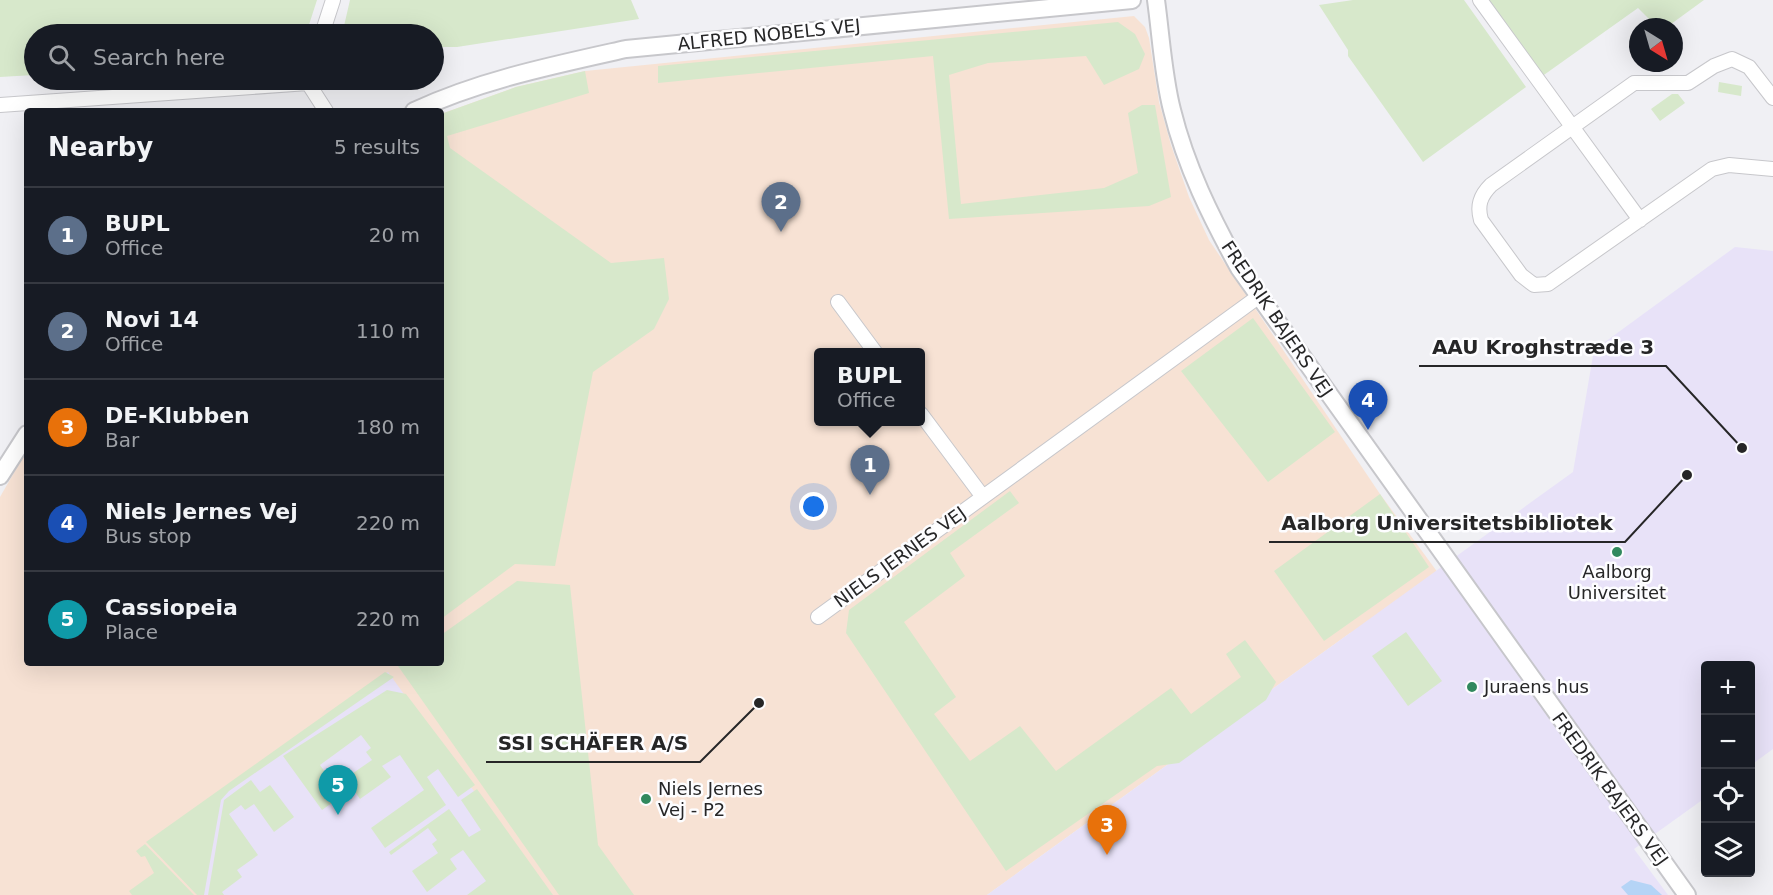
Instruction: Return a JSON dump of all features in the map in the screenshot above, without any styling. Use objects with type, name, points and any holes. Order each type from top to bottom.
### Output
[{"type":"street","points":[[325,24],[333,0]]},
{"type":"street","name":"ALFRED NOBELS VEJ","points":[[422,108],[502,79],[626,49],[1132,0]]},
{"type":"street","name":"FREDRIK BAJERS VEJ","points":[[1156,0],[1172,109],[1185,155],[1202,200],[1239,268],[1687,895]]},
{"type":"street","points":[[1480,0],[1570,127],[1640,220]]},
{"type":"street","points":[[1773,98],[1749,67],[1739,61],[1726,60],[1688,83],[1634,83],[1491,185],[1479,204],[1481,220],[1521,275],[1534,285],[1548,284],[1557,280],[1718,166],[1773,169]]},
{"type":"street","points":[[0,105],[192,90]]},
{"type":"street","points":[[313,90],[324,108]]},
{"type":"street","name":"NIELS JERNES VEJ","points":[[818,617],[1258,297]]},
{"type":"street","points":[[838,302],[872,348]]},
{"type":"street","name":"NIELS JERNES VEJ","points":[[925,419],[982,496]]},
{"type":"street","points":[[0,476],[24,439]]},
{"type":"shaded area","points":[[1134,16],[1145,27],[1149,38],[1159,102],[1171,145],[1189,197],[1209,240],[1380,494],[1533,702],[1350,633],[987,895],[0,895],[0,497],[24,455],[24,666],[444,666],[444,113],[516,87],[585,71]]},
{"type":"shaded area","name":"Aalborg Universitet","points":[[1735,247],[1773,251],[1773,749],[1755,762],[1755,661],[1701,661],[1701,801],[1634,849],[1668,895],[987,895],[1573,472],[1594,350]]},
{"type":"shaded area","points":[[388,672],[549,895],[200,895],[218,792]]},
{"type":"green space","points":[[0,0],[317,0],[309,24],[24,24],[24,76],[0,77]]},
{"type":"green space","points":[[350,0],[631,0],[639,19],[457,47],[444,47],[444,24],[344,24]]},
{"type":"green space","points":[[1353,0],[1464,0],[1526,87],[1423,162],[1348,56],[1348,50],[1319,5]]},
{"type":"green space","points":[[1486,0],[1704,0],[1679,18],[1648,18],[1638,8],[1541,77]]},
{"type":"green space","points":[[1118,22],[1135,34],[1145,54],[1139,69],[1104,85],[1086,56],[988,63],[949,75],[961,204],[1104,188],[1138,173],[1128,113],[1142,105],[1155,105],[1171,197],[1149,206],[949,219],[933,56],[658,83],[658,66]]},
{"type":"green space","points":[[585,71],[589,93],[447,136],[450,148],[611,263],[664,258],[669,299],[654,329],[593,372],[555,566],[515,564],[444,617],[444,113],[516,87]]},
{"type":"green space","points":[[1719,82],[1742,86],[1741,96],[1718,92]]},
{"type":"green space","points":[[1672,94],[1678,94],[1685,103],[1660,121],[1651,109]]},
{"type":"green space","points":[[1253,318],[1335,432],[1268,482],[1181,371]]},
{"type":"green space","points":[[1010,491],[1019,503],[950,553],[965,576],[904,622],[956,697],[934,714],[970,761],[1020,726],[1056,771],[1171,688],[1191,714],[1241,677],[1226,654],[1245,640],[1276,682],[1266,700],[1179,763],[1157,766],[1006,871],[846,633],[849,610]]},
{"type":"green space","points":[[1380,494],[1429,567],[1324,641],[1274,571]]},
{"type":"green space","points":[[517,581],[570,585],[598,845],[634,895],[559,895],[398,666],[444,666],[444,633]]},
{"type":"green space","points":[[1406,632],[1442,681],[1408,706],[1372,656]]},
{"type":"green space","points":[[385,672],[394,677],[229,791],[221,800],[204,895],[197,895],[146,842]]},
{"type":"green space","points":[[387,690],[406,694],[475,785],[458,797],[438,769],[427,777],[446,805],[385,848],[371,828],[424,790],[400,755],[382,766],[391,777],[360,799],[346,778],[372,760],[366,752],[371,748],[361,735],[320,765],[335,786],[332,788],[339,798],[322,810],[283,756]]},
{"type":"green space","points":[[251,780],[260,792],[270,785],[294,817],[274,832],[254,804],[245,810],[241,805],[229,814],[258,855],[237,870],[242,877],[222,892],[224,895],[208,895],[224,800]]},
{"type":"green space","points":[[477,789],[553,895],[467,895],[486,881],[463,850],[450,859],[457,869],[427,892],[412,871],[438,853],[432,844],[437,840],[428,828],[391,855],[389,852],[449,809],[469,837],[481,830],[461,800]]},
{"type":"green space","points":[[145,844],[194,895],[132,895],[129,891],[154,873],[145,856],[141,857],[136,851]]},
{"type":"water","points":[[1631,880],[1651,885],[1662,895],[1628,895],[1621,887]]},
{"type":"place","name":"Novi 14","points":[[781,232]]},
{"type":"place","name":"Niels Jernes Vej","points":[[1368,430]]},
{"type":"place","name":"AAU Kroghstræde 3","points":[[1742,448]]},
{"type":"place","name":"Aalborg Universitetsbibliotek","points":[[1687,475]]},
{"type":"place","name":"BUPL","points":[[870,495]]},
{"type":"place","name":"Aalborg Universitet","points":[[1617,552]]},
{"type":"place","name":"Juraens hus","points":[[1472,687]]},
{"type":"place","name":"SSI SCHÄFER A/S","points":[[759,703]]},
{"type":"place","name":"Niels Jernes Vej - P2","points":[[646,799]]},
{"type":"place","name":"Cassiopeia","points":[[338,815]]},
{"type":"place","name":"DE-Klubben","points":[[1107,855]]}]
